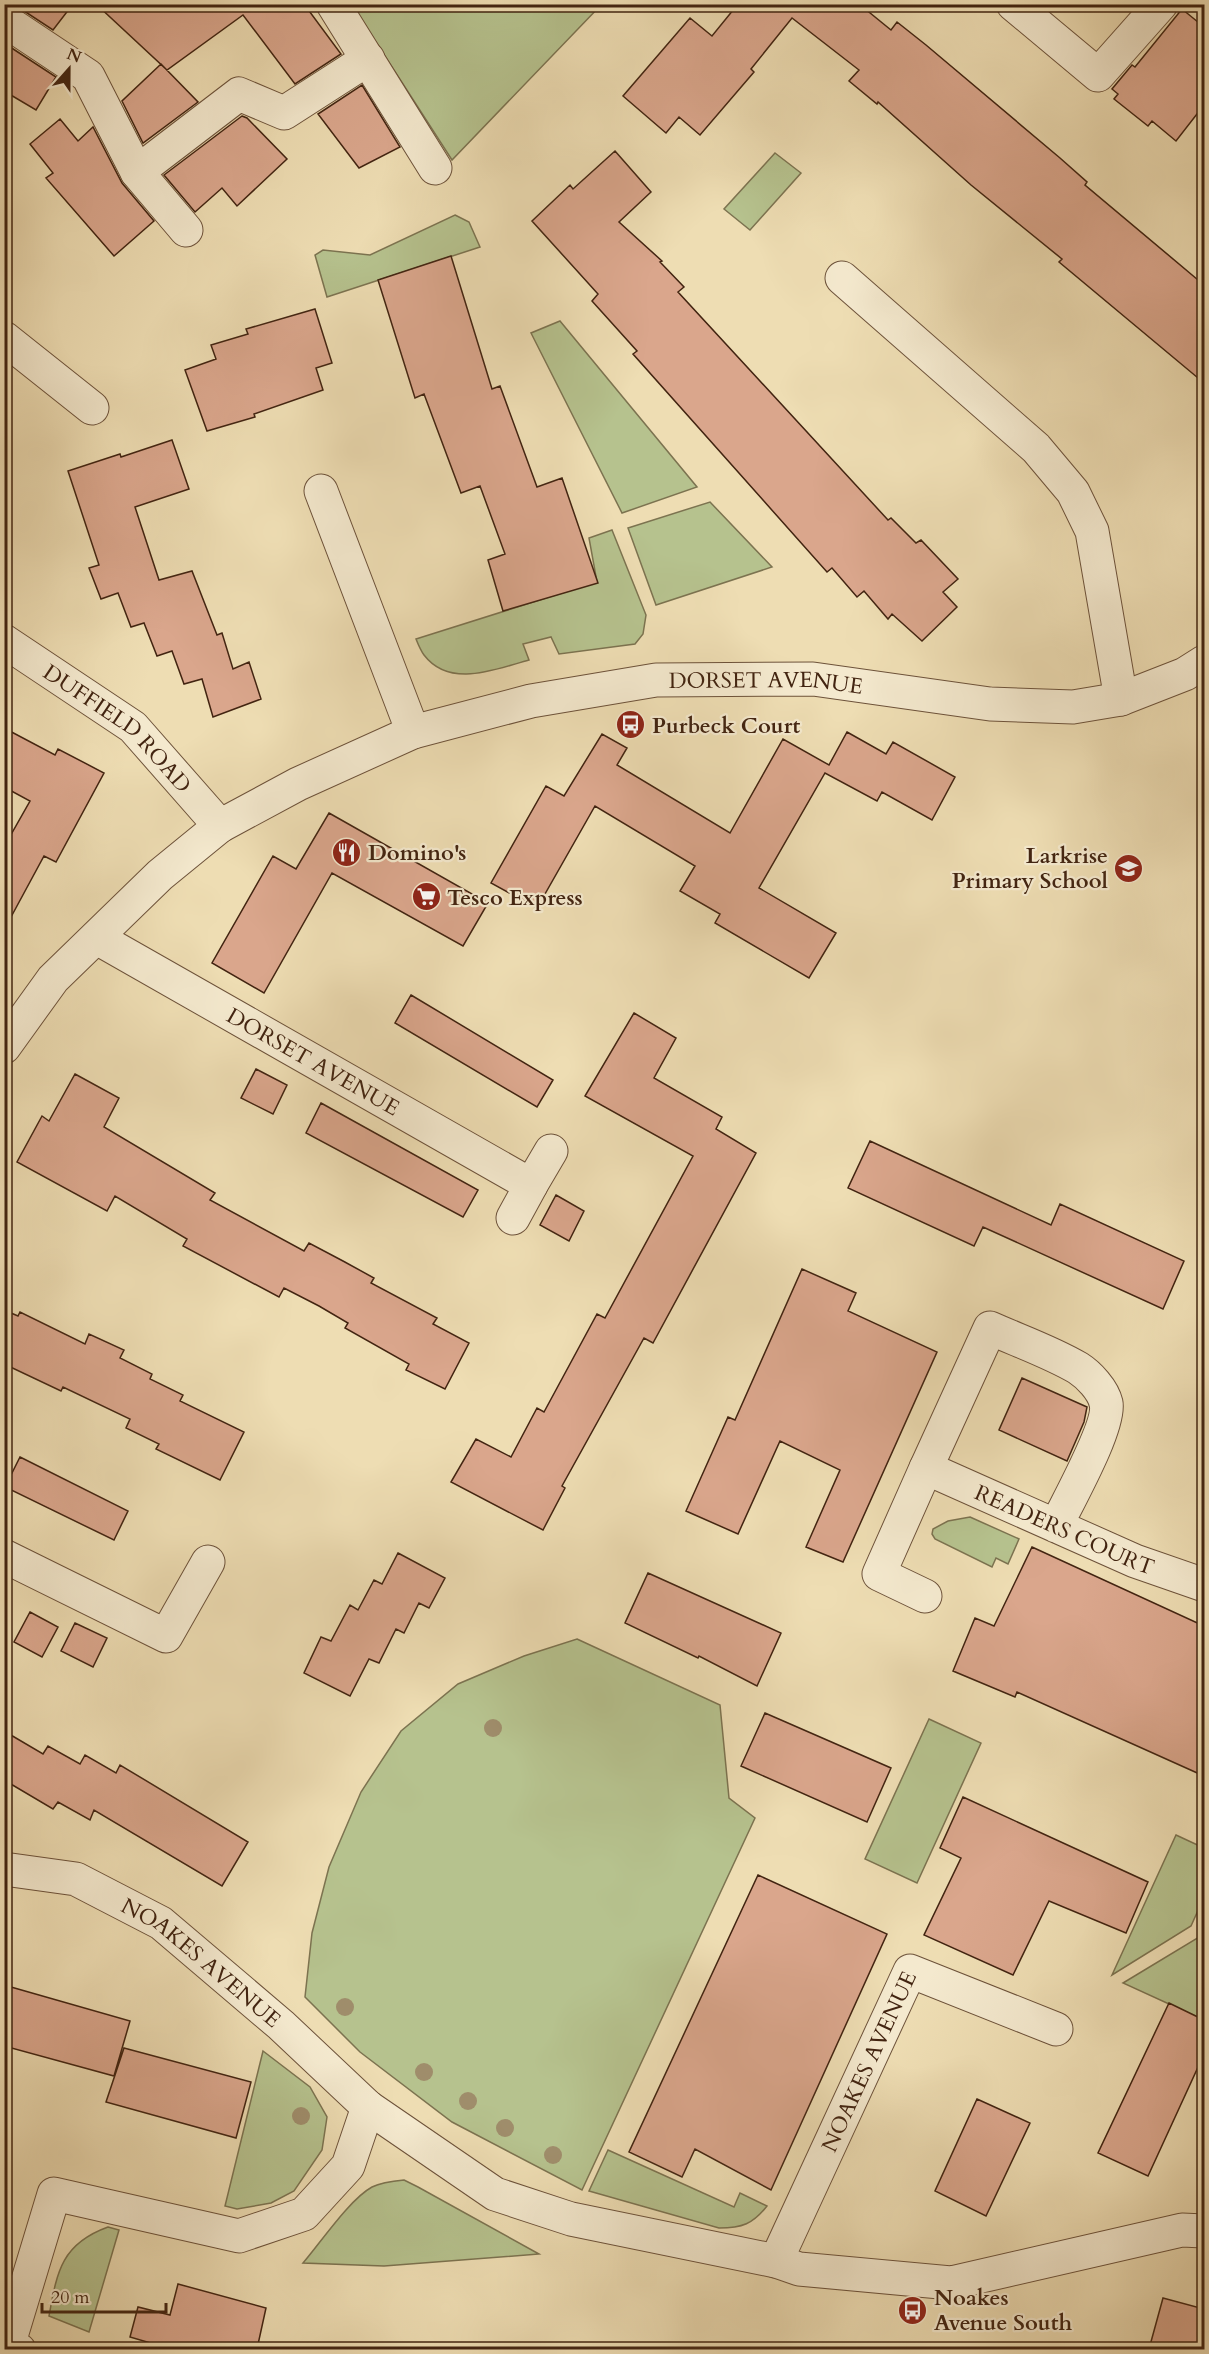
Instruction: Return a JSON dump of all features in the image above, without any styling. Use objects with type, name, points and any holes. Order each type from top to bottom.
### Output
[{"type":"street","points":[[333,4],[435,168]]},
{"type":"street","points":[[1013,4],[1098,75],[1161,4]]},
{"type":"street","points":[[4,20],[88,76],[137,172],[186,230]]},
{"type":"street","points":[[137,172],[238,94],[284,113],[368,59]]},
{"type":"street","points":[[842,278],[1036,448],[1073,492],[1092,531],[1121,699]]},
{"type":"street","points":[[4,338],[92,408]]},
{"type":"street","points":[[321,491],[413,732]]},
{"type":"street","name":"DUFFIELD ROAD","points":[[4,641],[133,727],[220,826]]},
{"type":"street","name":"DORSET AVENUE","points":[[4,1047],[53,979],[160,876],[220,826],[298,783],[413,732],[531,701],[656,680],[813,679],[990,704],[1073,707],[1121,699],[1185,674],[1204,663]]},
{"type":"street","name":"DORSET AVENUE","points":[[97,938],[531,1185]]},
{"type":"street","points":[[513,1218],[551,1151]]},
{"type":"street","points":[[925,1596],[879,1574],[990,1328],[1079,1369],[1098,1387],[1107,1404],[1103,1425],[1092,1453],[1056,1526]]},
{"type":"street","name":"READERS COURT","points":[[926,1468],[1134,1561],[1204,1585]]},
{"type":"street","points":[[4,1556],[166,1636],[208,1562]]},
{"type":"street","name":"NOAKES AVENUE","points":[[4,1869],[76,1879],[161,1923],[281,2025],[368,2107],[495,2194],[571,2219],[776,2261],[799,2269],[951,2283],[1182,2230],[1204,2231]]},
{"type":"street","name":"NOAKES AVENUE","points":[[776,2261],[910,1971],[1056,2029]]},
{"type":"street","points":[[14,2348],[54,2194],[239,2236],[304,2214],[348,2166],[368,2107]]},
{"type":"green space","points":[[352,5],[601,5],[452,160]]},
{"type":"green space","points":[[775,153],[801,173],[750,230],[724,209]]},
{"type":"green space","points":[[455,215],[469,222],[480,247],[327,297],[315,255],[323,250],[370,255]]},
{"type":"green space","points":[[560,321],[697,487],[622,513],[531,333]]},
{"type":"green space","points":[[710,502],[772,567],[656,605],[628,528]]},
{"type":"green space","points":[[612,530],[646,615],[643,634],[635,644],[559,654],[551,637],[523,644],[529,660],[474,674],[447,671],[435,665],[423,653],[416,639],[597,582],[589,538]]},
{"type":"green space","points":[[970,1517],[1019,1539],[1008,1564],[996,1558],[992,1567],[935,1539],[932,1534],[933,1529],[948,1521]]},
{"type":"green space","points":[[577,1639],[720,1705],[729,1798],[755,1818],[582,2190],[452,2122],[360,2052],[305,1997],[312,1933],[329,1867],[361,1792],[401,1731],[458,1684],[524,1656]]},
{"type":"green space","points":[[929,1719],[981,1743],[917,1883],[865,1859]]},
{"type":"green space","points":[[1176,1835],[1204,1848],[1204,1897],[1191,1926],[1112,1975]]},
{"type":"green space","points":[[1199,1937],[1204,1939],[1204,2020],[1123,1983]]},
{"type":"green space","points":[[263,2051],[310,2087],[327,2117],[322,2150],[294,2191],[271,2203],[237,2209],[225,2206]]},
{"type":"green space","points":[[608,2150],[734,2207],[740,2193],[767,2206],[757,2217],[746,2224],[719,2228],[589,2191]]},
{"type":"green space","points":[[404,2180],[539,2254],[384,2266],[303,2263],[345,2211],[363,2193],[380,2184]]},
{"type":"green space","points":[[108,2227],[119,2230],[89,2332],[49,2316],[55,2286],[64,2261],[80,2242]]},
{"type":"building","points":[[25,4],[73,4],[53,30],[21,9]]},
{"type":"building","points":[[96,4],[304,4],[341,54],[295,84],[243,15],[167,70]]},
{"type":"building","points":[[738,4],[859,4],[891,30],[897,22],[926,45],[1060,158],[1087,182],[1085,185],[1204,285],[1204,383],[1059,262],[1062,259],[971,185],[878,102],[877,104],[849,81],[859,70],[792,18],[751,69],[754,72],[700,135],[679,117],[666,133],[623,96],[690,18],[712,36]]},
{"type":"building","points":[[1182,9],[1204,27],[1204,105],[1176,141],[1152,121],[1148,126],[1114,99],[1118,94],[1112,89],[1132,65],[1135,67]]},
{"type":"building","points":[[4,43],[56,77],[36,110],[4,91]]},
{"type":"building","points":[[161,64],[198,102],[143,143],[122,101]]},
{"type":"building","points":[[362,85],[400,147],[359,168],[318,114]]},
{"type":"building","points":[[242,116],[247,118],[287,159],[237,206],[222,188],[195,212],[164,175]]},
{"type":"building","points":[[60,119],[78,141],[93,127],[122,183],[154,221],[114,256],[46,178],[53,173],[30,144]]},
{"type":"building","points":[[615,151],[651,192],[619,222],[662,261],[660,262],[684,287],[678,292],[888,520],[891,518],[916,543],[921,540],[958,579],[943,592],[957,607],[922,641],[892,614],[888,619],[864,591],[857,597],[832,568],[827,572],[633,354],[637,351],[592,301],[598,294],[532,221],[570,185],[573,189]]},
{"type":"building","points":[[451,256],[492,389],[500,386],[537,487],[562,478],[598,583],[503,611],[488,560],[505,554],[480,486],[461,493],[424,394],[415,398],[378,280]]},
{"type":"building","points":[[315,309],[332,363],[316,368],[323,390],[254,414],[255,417],[207,431],[185,370],[216,359],[211,345],[248,334],[246,329]]},
{"type":"building","points":[[172,440],[189,489],[135,507],[159,580],[192,571],[217,635],[222,633],[233,669],[249,662],[261,699],[213,717],[202,679],[184,684],[172,651],[157,656],[144,623],[131,627],[118,593],[101,599],[89,568],[99,565],[68,471]]},
{"type":"building","points":[[4,728],[55,755],[58,749],[104,773],[56,862],[44,856],[4,930],[4,847],[30,801],[4,787]]},
{"type":"building","points":[[847,732],[886,754],[893,742],[955,777],[932,820],[882,792],[877,801],[825,773],[759,888],[836,933],[809,978],[715,923],[720,914],[680,891],[695,866],[595,806],[537,908],[491,883],[546,786],[564,796],[602,734],[627,748],[617,765],[730,833],[783,739],[829,765]]},
{"type":"building","points":[[329,813],[488,903],[463,946],[332,873],[264,993],[212,963],[273,856],[296,869]]},
{"type":"building","points":[[411,995],[553,1080],[537,1107],[395,1023]]},
{"type":"building","points":[[634,1013],[676,1038],[654,1078],[722,1117],[716,1129],[756,1153],[653,1343],[644,1338],[562,1486],[565,1488],[543,1530],[451,1482],[476,1439],[511,1457],[537,1408],[544,1412],[597,1314],[605,1318],[693,1156],[585,1096]]},
{"type":"building","points":[[256,1069],[287,1085],[273,1114],[241,1098]]},
{"type":"building","points":[[75,1074],[119,1098],[104,1127],[215,1193],[210,1200],[304,1251],[309,1243],[374,1278],[371,1283],[437,1318],[433,1324],[469,1343],[445,1389],[406,1370],[409,1364],[345,1328],[348,1323],[319,1306],[284,1288],[279,1297],[183,1246],[187,1239],[115,1196],[107,1211],[17,1162],[42,1116],[49,1121]]},
{"type":"building","points":[[321,1103],[478,1190],[463,1217],[306,1133]]},
{"type":"building","points":[[870,1141],[1051,1225],[1060,1204],[1184,1261],[1163,1309],[983,1227],[974,1246],[848,1188]]},
{"type":"building","points":[[556,1195],[584,1211],[569,1241],[540,1225]]},
{"type":"building","points":[[802,1269],[856,1293],[848,1311],[937,1352],[843,1562],[806,1547],[840,1470],[780,1441],[738,1534],[686,1511],[728,1417],[735,1420]]},
{"type":"building","points":[[4,1310],[18,1316],[20,1312],[85,1344],[89,1334],[124,1350],[120,1358],[152,1374],[150,1379],[183,1395],[180,1401],[244,1432],[220,1480],[156,1449],[159,1444],[126,1428],[130,1419],[63,1387],[61,1391],[4,1364]]},
{"type":"building","points":[[1022,1378],[1087,1407],[1084,1422],[1067,1461],[999,1430]]},
{"type":"building","points":[[20,1457],[128,1511],[114,1540],[5,1487]]},
{"type":"building","points":[[1032,1547],[1204,1626],[1204,1776],[1017,1692],[1015,1697],[953,1671],[975,1618],[994,1626]]},
{"type":"building","points":[[398,1553],[445,1578],[429,1608],[419,1603],[404,1633],[396,1629],[379,1663],[369,1659],[350,1696],[304,1673],[321,1637],[331,1641],[350,1605],[358,1610],[374,1580],[382,1584]]},
{"type":"building","points":[[648,1573],[781,1633],[757,1686],[699,1656],[698,1658],[625,1623]]},
{"type":"building","points":[[30,1612],[58,1627],[42,1657],[14,1642]]},
{"type":"building","points":[[75,1623],[107,1638],[93,1667],[61,1651]]},
{"type":"building","points":[[765,1713],[891,1768],[867,1822],[741,1766]]},
{"type":"building","points":[[4,1731],[43,1754],[48,1746],[80,1764],[85,1755],[116,1773],[120,1765],[248,1842],[222,1886],[94,1810],[90,1820],[58,1802],[53,1809],[4,1780]]},
{"type":"building","points":[[963,1797],[1148,1882],[1126,1933],[1049,1901],[1013,1975],[924,1935],[961,1858],[940,1848]]},
{"type":"building","points":[[758,1875],[887,1934],[771,2190],[695,2149],[682,2177],[629,2152]]},
{"type":"building","points":[[4,1985],[130,2021],[114,2076],[4,2046]]},
{"type":"building","points":[[1169,2003],[1204,2020],[1204,2054],[1148,2176],[1098,2153]]},
{"type":"building","points":[[124,2048],[251,2082],[236,2138],[106,2102]]},
{"type":"building","points":[[977,2099],[1030,2123],[986,2216],[935,2191]]},
{"type":"building","points":[[178,2284],[266,2308],[257,2349],[161,2349],[161,2346],[130,2337],[138,2307],[170,2315]]},
{"type":"building","points":[[1163,2298],[1204,2309],[1204,2349],[1149,2349]]},
{"type":"place","name":"Purbeck Court","points":[[631,725]]},
{"type":"place","name":"Domino's","points":[[347,852]]},
{"type":"place","name":"Larkrise Primary School","points":[[1129,868]]},
{"type":"place","name":"Tesco Express","points":[[426,897]]},
{"type":"place","name":"Noakes Avenue South","points":[[913,2310]]}]
